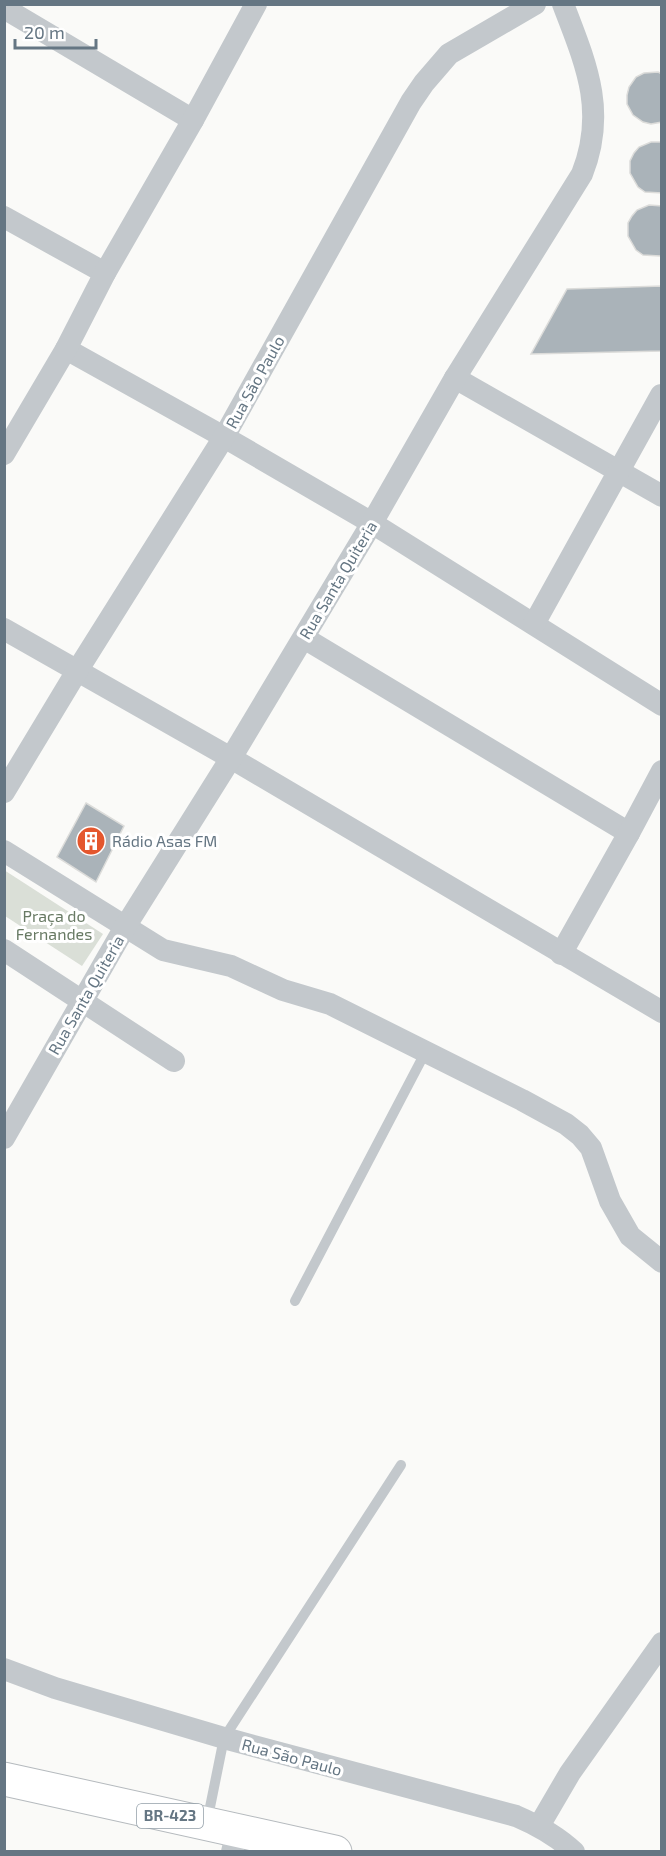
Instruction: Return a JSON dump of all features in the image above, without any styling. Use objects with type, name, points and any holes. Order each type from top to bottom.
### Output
[{"type":"main road","name":"BR-423","points":[[4,1779],[225,1836],[335,1851]]},
{"type":"street","points":[[8,441],[66,349],[105,273],[194,120],[256,4]]},
{"type":"street","name":"Rua São Paulo","points":[[4,792],[224,437],[411,102],[449,54],[535,4]]},
{"type":"street","name":"Rua Santa Quiteria","points":[[4,1138],[125,927],[304,638],[455,378],[582,174],[588,161],[593,139],[595,116],[585,60],[563,4]]},
{"type":"street","points":[[4,8],[194,120]]},
{"type":"street","points":[[4,217],[105,273]]},
{"type":"street","points":[[66,349],[372,523],[662,705]]},
{"type":"street","points":[[455,378],[662,496]]},
{"type":"street","points":[[534,624],[661,395]]},
{"type":"street","points":[[4,629],[231,758],[662,1012]]},
{"type":"street","points":[[304,638],[629,833]]},
{"type":"street","points":[[561,954],[662,771]]},
{"type":"street","points":[[4,851],[163,950],[231,966],[283,990],[330,1004],[566,1124],[591,1148],[610,1201],[630,1236],[662,1262]]},
{"type":"street","points":[[4,950],[174,1061]]},
{"type":"street","points":[[539,1826],[570,1773],[662,1643]]},
{"type":"street","name":"Rua São Paulo","points":[[4,1669],[55,1688],[224,1738],[516,1816],[539,1826],[574,1851]]},
{"type":"lane","points":[[295,1301],[426,1051]]},
{"type":"lane","points":[[225,1836],[224,1738],[402,1465]]},
{"type":"green space","name":"Praça do Fernandes","points":[[4,870],[103,934],[82,966],[5,916]]},
{"type":"building","points":[[644,73],[662,74],[662,122],[651,124],[633,115],[627,104],[627,95],[636,77]]},
{"type":"building","points":[[651,142],[662,142],[662,193],[645,192],[638,187],[630,173],[630,161],[634,153],[639,147]]},
{"type":"building","points":[[649,205],[662,206],[662,255],[660,256],[643,255],[636,250],[628,236],[628,223],[632,216],[637,210]]},
{"type":"building","points":[[662,286],[662,351],[531,354],[567,289]]},
{"type":"building","name":"Rádio Asas FM","points":[[86,803],[124,826],[96,882],[57,857]]},
{"type":"place","name":"Rádio Asas FM","points":[[91,841]]}]
